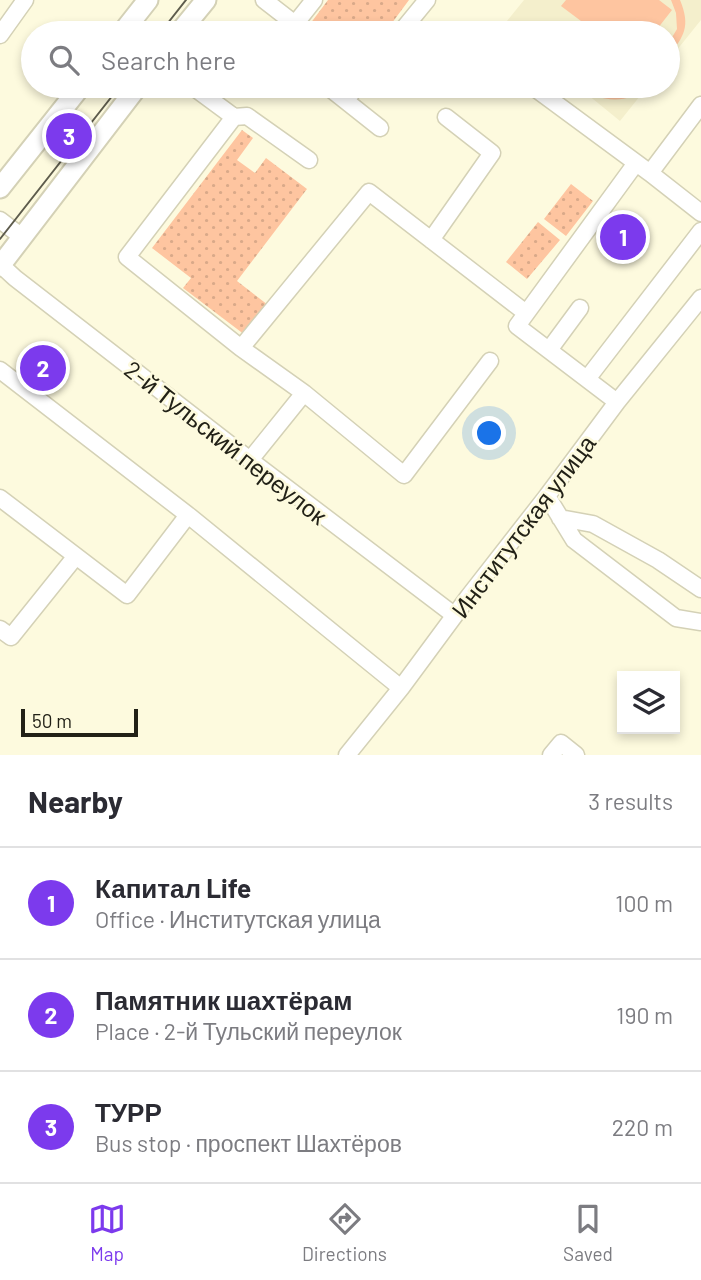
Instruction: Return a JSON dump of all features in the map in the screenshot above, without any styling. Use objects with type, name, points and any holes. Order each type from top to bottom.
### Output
[{"type":"main road","points":[[131,21],[148,0]]},
{"type":"main road","points":[[189,21],[206,0]]},
{"type":"main road","points":[[0,188],[71,98]]},
{"type":"main road","points":[[1,266],[129,98]]},
{"type":"street","points":[[0,36],[25,0]]},
{"type":"street","points":[[264,0],[285,21]]},
{"type":"street","points":[[298,21],[314,0]]},
{"type":"street","points":[[410,21],[427,0]]},
{"type":"street","points":[[208,98],[234,117],[247,116],[309,160]]},
{"type":"street","points":[[343,98],[380,128]]},
{"type":"street","points":[[548,98],[701,213]]},
{"type":"street","points":[[650,173],[701,105]]},
{"type":"street","points":[[234,117],[127,257],[240,348],[304,393],[404,475],[490,361]]},
{"type":"street","points":[[430,240],[492,153],[446,117]]},
{"type":"street","points":[[517,325],[636,163]]},
{"type":"street","points":[[240,348],[369,192],[430,240],[517,325],[617,402]]},
{"type":"street","points":[[0,220],[22,237]]},
{"type":"street","points":[[587,379],[701,230]]},
{"type":"street","name":"2-й Тульский переулок","points":[[1,266],[454,615]]},
{"type":"street","name":"Институтская улица","points":[[347,755],[401,688],[617,402],[701,298]]},
{"type":"street","points":[[549,351],[580,308]]},
{"type":"street","points":[[0,370],[188,516],[401,688]]},
{"type":"street","points":[[250,460],[304,393]]},
{"type":"street","points":[[547,496],[573,540],[676,618],[701,622]]},
{"type":"street","points":[[0,498],[127,595],[188,516]]},
{"type":"street","points":[[560,518],[593,524],[658,560],[701,589]]},
{"type":"street","points":[[0,628],[11,637],[76,556]]},
{"type":"street","points":[[551,755],[561,744],[576,755]]},
{"type":"shaded area","points":[[328,0],[409,0],[393,21],[312,21]]},
{"type":"shaded area","points":[[524,0],[701,0],[701,20],[680,46],[680,21],[507,21]]},
{"type":"shaded area","points":[[566,0],[659,0],[672,10],[663,21],[581,21],[561,6]]},
{"type":"shaded area","points":[[671,0],[680,0],[685,17],[680,40],[680,21],[676,21]]},
{"type":"shaded area","points":[[592,98],[638,98],[620,121]]},
{"type":"shaded area","points":[[242,130],[253,138],[237,160],[255,173],[266,158],[307,189],[237,281],[268,305],[245,335],[183,288],[191,278],[152,248]]},
{"type":"shaded area","points":[[571,184],[593,201],[566,236],[544,219]]},
{"type":"shaded area","points":[[538,222],[560,240],[527,279],[506,262]]},
{"type":"tram line","points":[[169,21],[186,0]]},
{"type":"tram line","points":[[0,239],[111,98]]},
{"type":"place","name":"ТУРР","points":[[69,136]]},
{"type":"place","name":"Капитал Life","points":[[623,237]]},
{"type":"place","name":"Памятник шахтёрам","points":[[43,368]]}]
